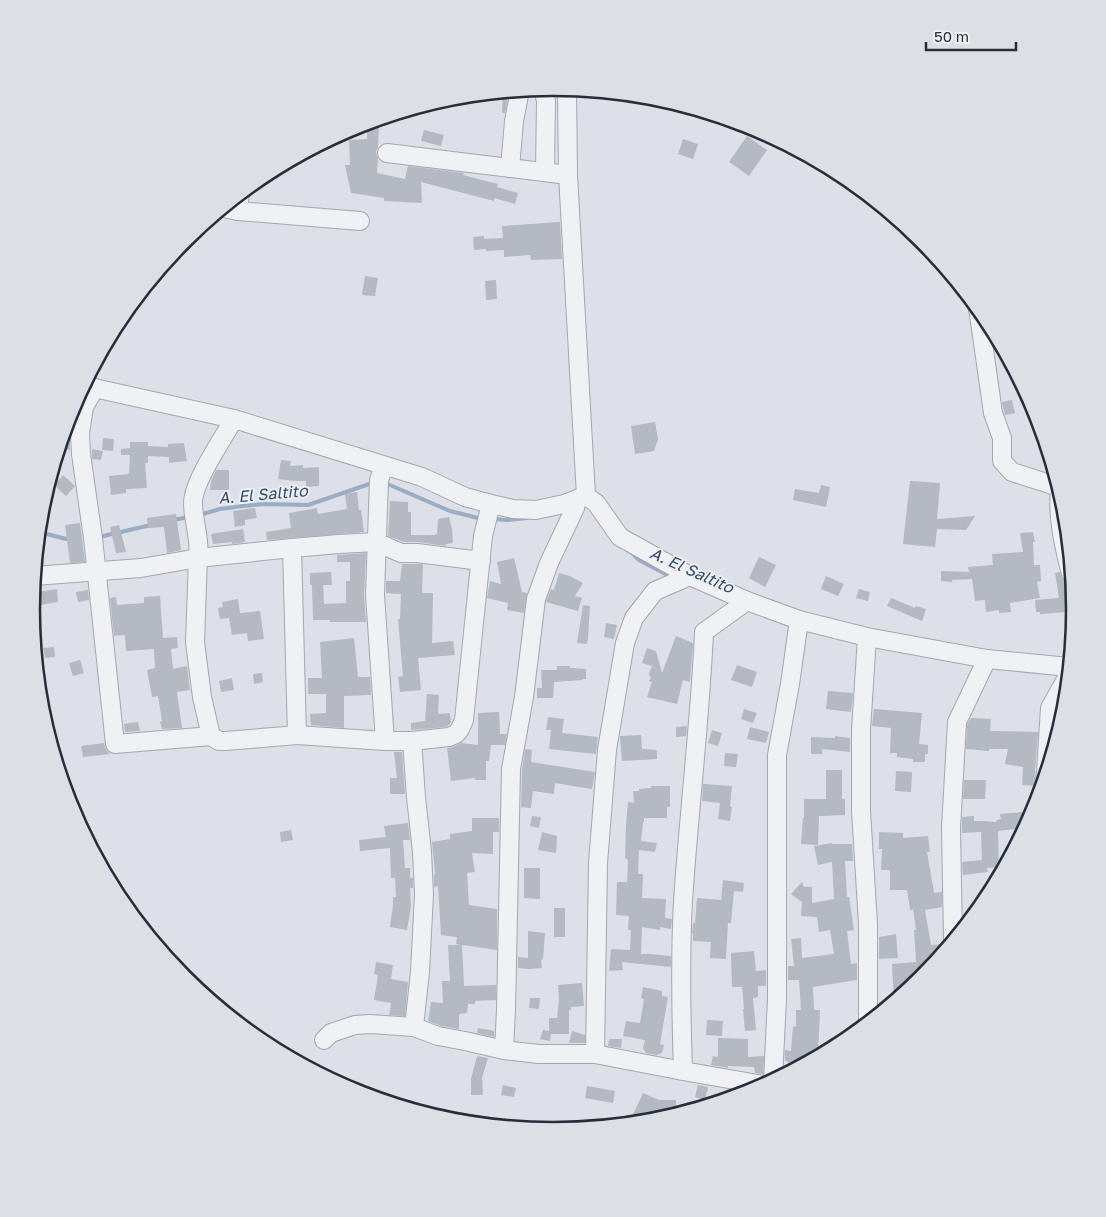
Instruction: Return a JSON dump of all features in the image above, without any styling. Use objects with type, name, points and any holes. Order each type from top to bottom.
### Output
[{"type":"street","points":[[545,96],[546,172]]},
{"type":"street","points":[[504,1050],[511,769],[524,698],[536,599],[549,563],[569,519],[582,497],[568,175],[567,96]]},
{"type":"street","points":[[510,168],[514,121],[519,97]]},
{"type":"street","points":[[387,153],[568,175]]},
{"type":"street","points":[[238,205],[360,221]]},
{"type":"street","points":[[980,323],[993,412],[1002,438],[1002,462],[1012,472],[1051,485]]},
{"type":"street","points":[[91,387],[234,419],[422,477],[465,497],[513,509],[536,510],[564,504],[582,497],[596,502],[620,537],[690,576],[799,620],[867,637],[987,660],[1063,666]]},
{"type":"street","points":[[87,395],[80,433],[80,454],[93,538],[115,744],[211,736],[219,741],[296,736],[412,741],[448,737],[456,734],[464,720],[483,536],[491,504]]},
{"type":"street","points":[[211,736],[202,697],[195,642],[199,549],[192,503],[199,479],[234,419]]},
{"type":"street","points":[[384,466],[379,480],[375,595],[385,741]]},
{"type":"street","points":[[41,576],[141,568],[198,558],[292,548],[376,542],[401,552],[480,561]]},
{"type":"street","points":[[292,548],[296,736]]},
{"type":"street","points":[[596,1054],[598,863],[607,750],[625,643],[634,618],[655,591],[690,576]]},
{"type":"street","points":[[683,1071],[681,1010],[683,901],[702,678],[704,632],[748,601]]},
{"type":"street","points":[[773,1072],[777,990],[777,755],[799,620]]},
{"type":"street","points":[[867,637],[861,730],[861,811],[868,924],[868,1013]]},
{"type":"street","points":[[953,930],[951,828],[957,722],[987,660]]},
{"type":"street","points":[[1048,745],[1050,708],[1059,692]]},
{"type":"street","points":[[412,741],[424,894],[420,972],[414,1027]]},
{"type":"street","points":[[324,1040],[331,1033],[355,1025],[370,1024],[414,1027],[438,1036],[504,1050],[539,1054],[596,1054],[748,1082]]},
{"type":"building","points":[[503,98],[508,98],[505,113],[502,113]]},
{"type":"building","points":[[379,127],[378,148],[376,152],[378,158],[377,173],[405,179],[408,166],[464,173],[463,175],[498,184],[497,187],[518,193],[515,204],[494,198],[494,201],[421,182],[422,203],[384,201],[384,198],[351,193],[345,165],[350,165],[349,140],[367,139],[367,131]]},
{"type":"building","points":[[424,130],[444,135],[441,146],[421,141]]},
{"type":"building","points":[[747,136],[767,150],[749,176],[729,162]]},
{"type":"building","points":[[683,139],[698,144],[693,159],[678,154]]},
{"type":"building","points":[[560,222],[562,259],[531,260],[530,255],[504,257],[504,250],[474,250],[473,237],[484,236],[484,239],[503,238],[502,226]]},
{"type":"building","points":[[365,276],[378,278],[375,296],[362,295]]},
{"type":"building","points":[[496,280],[497,299],[486,300],[485,281]]},
{"type":"building","points":[[1012,400],[1015,413],[1005,415],[1002,402]]},
{"type":"building","points":[[655,422],[658,439],[654,451],[635,454],[631,426]]},
{"type":"building","points":[[70,436],[70,450],[65,450]]},
{"type":"building","points":[[103,438],[114,439],[113,451],[102,450]]},
{"type":"building","points":[[130,442],[148,442],[148,446],[168,447],[168,444],[184,443],[187,461],[169,463],[169,457],[148,456],[148,463],[145,463],[147,488],[126,489],[126,493],[111,495],[109,476],[129,474],[130,455],[121,455],[121,449],[130,448]]},
{"type":"building","points":[[92,449],[103,451],[101,460],[92,459]]},
{"type":"building","points":[[281,460],[291,461],[290,466],[303,465],[303,468],[319,467],[319,486],[306,487],[306,481],[278,479]]},
{"type":"building","points":[[216,470],[229,470],[229,490],[210,490],[211,481]]},
{"type":"building","points":[[63,475],[75,486],[66,496],[55,486]]},
{"type":"building","points":[[910,481],[940,483],[937,519],[975,516],[966,530],[937,529],[935,547],[903,544]]},
{"type":"building","points":[[821,485],[830,487],[826,507],[793,500],[795,489],[819,493]]},
{"type":"building","points":[[357,492],[364,532],[267,540],[266,532],[291,528],[289,513],[317,508],[318,514],[347,509],[345,494]]},
{"type":"building","points":[[390,501],[408,502],[408,512],[411,512],[411,535],[437,534],[438,519],[449,517],[453,543],[446,544],[446,546],[403,542],[388,536]]},
{"type":"building","points":[[255,508],[257,518],[245,520],[245,525],[235,527],[233,511]]},
{"type":"building","points":[[176,514],[181,550],[167,553],[164,527],[148,528],[147,518]]},
{"type":"building","points":[[80,523],[85,562],[70,563],[65,525]]},
{"type":"building","points":[[119,525],[126,552],[116,553],[110,527]]},
{"type":"building","points":[[243,529],[245,542],[213,544],[211,534]]},
{"type":"building","points":[[1033,532],[1035,542],[1033,542],[1034,565],[1040,565],[1041,581],[1037,582],[1040,598],[1010,603],[1011,612],[999,613],[999,610],[986,612],[985,600],[975,601],[972,579],[952,580],[952,582],[941,581],[941,571],[969,572],[968,567],[993,565],[992,554],[1023,552],[1020,533]]},
{"type":"building","points":[[366,553],[364,595],[366,622],[313,620],[310,573],[331,572],[332,585],[323,585],[324,604],[346,603],[346,581],[350,581],[350,562],[337,562],[337,555]]},
{"type":"building","points":[[759,557],[776,565],[765,587],[749,578]]},
{"type":"building","points":[[514,558],[522,592],[527,593],[524,613],[507,610],[508,603],[487,598],[490,581],[501,584],[497,562]]},
{"type":"building","points":[[402,564],[423,564],[422,593],[433,593],[432,643],[453,641],[455,655],[418,658],[421,690],[400,692],[398,677],[403,676],[398,619],[400,619],[401,594],[386,593],[386,581],[400,581]]},
{"type":"building","points":[[1060,572],[1065,582],[1066,612],[1040,614],[1040,612],[1036,612],[1035,600],[1059,598],[1055,573]]},
{"type":"building","points":[[559,573],[583,583],[575,596],[582,598],[578,611],[546,602],[551,589],[554,590]]},
{"type":"building","points":[[826,576],[844,584],[838,596],[821,589]]},
{"type":"building","points":[[57,589],[58,602],[40,605],[41,592]]},
{"type":"building","points":[[859,589],[870,592],[868,601],[856,598]]},
{"type":"building","points":[[88,590],[89,600],[78,602],[76,592]]},
{"type":"building","points":[[160,596],[163,638],[177,637],[178,648],[171,649],[173,669],[187,666],[190,690],[177,692],[182,728],[162,729],[158,696],[152,697],[147,670],[155,668],[154,649],[126,651],[125,635],[114,636],[110,598],[116,597],[117,605],[144,603],[144,597]]},
{"type":"building","points":[[891,598],[915,608],[916,606],[926,609],[922,621],[887,606]]},
{"type":"building","points":[[238,599],[240,613],[260,611],[264,639],[248,641],[247,633],[232,635],[229,618],[220,619],[218,608],[223,607],[222,602]]},
{"type":"building","points":[[583,605],[590,606],[587,644],[577,643]]},
{"type":"building","points":[[606,623],[617,625],[614,639],[604,637]]},
{"type":"building","points":[[676,636],[693,643],[690,682],[683,680],[677,704],[647,697],[652,682],[649,681],[651,678],[649,674],[652,666],[642,663],[647,648],[656,651],[662,673]]},
{"type":"building","points":[[354,638],[358,677],[370,677],[371,695],[344,696],[344,728],[311,725],[310,714],[326,713],[326,694],[308,694],[308,678],[322,678],[320,642]]},
{"type":"building","points":[[54,647],[55,657],[45,658],[43,648]]},
{"type":"building","points":[[80,660],[84,673],[73,676],[69,663]]},
{"type":"building","points":[[737,665],[757,672],[752,687],[731,680]]},
{"type":"building","points":[[557,666],[586,669],[586,679],[554,682],[553,698],[537,698],[537,688],[542,688],[541,670],[557,670]]},
{"type":"building","points":[[262,673],[263,682],[254,684],[253,674]]},
{"type":"building","points":[[232,678],[234,690],[221,692],[219,681]]},
{"type":"building","points":[[828,691],[853,693],[851,712],[826,709]]},
{"type":"building","points":[[427,694],[439,695],[438,714],[450,713],[451,723],[446,727],[411,730],[411,723],[425,721]]},
{"type":"building","points":[[744,709],[757,713],[753,723],[741,719]]},
{"type":"building","points":[[874,709],[922,713],[919,744],[928,745],[928,754],[925,754],[925,762],[913,762],[913,759],[897,757],[897,753],[890,753],[891,728],[872,726]]},
{"type":"building","points":[[499,712],[500,734],[507,734],[505,745],[491,745],[489,761],[486,761],[486,780],[475,780],[475,778],[451,781],[447,748],[461,743],[478,745],[478,713]]},
{"type":"building","points":[[548,717],[564,719],[562,733],[598,737],[596,754],[549,749],[551,730],[546,730]]},
{"type":"building","points":[[971,718],[991,719],[990,731],[1038,732],[1035,771],[1037,778],[1034,786],[1022,785],[1023,767],[1005,764],[1008,749],[989,749],[989,751],[966,749],[967,725]]},
{"type":"building","points":[[138,722],[140,731],[125,732],[124,724]]},
{"type":"building","points":[[687,726],[686,736],[676,737],[676,727]]},
{"type":"building","points":[[750,727],[769,732],[766,743],[747,739]]},
{"type":"building","points":[[712,730],[722,733],[718,746],[708,743]]},
{"type":"building","points":[[641,735],[642,749],[657,750],[657,759],[622,761],[620,736]]},
{"type":"building","points":[[835,736],[850,738],[850,752],[822,749],[822,754],[811,754],[811,737],[835,738]]},
{"type":"building","points":[[104,743],[106,750],[110,754],[83,757],[81,746]]},
{"type":"building","points":[[525,749],[532,750],[531,762],[595,772],[592,789],[555,783],[554,794],[533,791],[531,808],[521,807],[522,770]]},
{"type":"building","points":[[394,752],[402,752],[405,794],[390,794],[390,778],[397,778]]},
{"type":"building","points":[[725,753],[738,754],[736,767],[724,766]]},
{"type":"building","points":[[826,770],[842,770],[842,799],[845,799],[845,815],[819,816],[818,845],[801,844],[804,799],[826,799]]},
{"type":"building","points":[[896,771],[912,772],[911,792],[895,791]]},
{"type":"building","points":[[964,780],[986,780],[985,799],[963,799]]},
{"type":"building","points":[[703,784],[732,786],[730,821],[718,819],[720,803],[702,801]]},
{"type":"building","points":[[651,786],[670,786],[670,807],[667,807],[667,818],[644,818],[641,841],[657,843],[655,852],[639,850],[638,874],[643,874],[642,898],[666,899],[665,918],[672,919],[671,929],[660,927],[660,930],[642,927],[641,954],[671,956],[671,967],[622,962],[623,970],[609,971],[611,949],[630,950],[631,930],[628,930],[629,916],[616,915],[617,882],[627,882],[628,861],[625,858],[628,802],[634,803],[633,791],[651,788]]},
{"type":"building","points":[[1024,812],[1015,830],[998,831],[999,862],[996,867],[987,868],[988,872],[963,875],[962,862],[982,860],[981,832],[962,833],[962,817],[974,816],[974,821],[996,822],[1001,819],[1000,814]]},
{"type":"building","points":[[532,816],[541,817],[539,828],[530,826]]},
{"type":"building","points":[[472,818],[499,818],[499,832],[493,832],[493,854],[472,853],[475,872],[467,873],[469,905],[497,909],[497,950],[462,945],[464,986],[496,985],[496,1000],[475,1001],[475,1004],[468,1004],[467,1013],[459,1014],[459,1029],[441,1026],[428,1021],[431,1002],[443,1003],[442,981],[450,981],[448,945],[460,945],[456,944],[457,937],[441,935],[438,886],[434,887],[435,874],[432,842],[450,839],[450,834],[472,831]]},
{"type":"building","points":[[408,823],[410,840],[403,840],[405,868],[410,868],[413,888],[410,888],[411,906],[407,930],[390,927],[393,897],[396,897],[395,878],[391,878],[390,848],[360,851],[359,840],[386,837],[384,826]]},
{"type":"building","points":[[291,830],[293,840],[281,842],[280,832]]},
{"type":"building","points":[[542,832],[557,836],[556,853],[538,850]]},
{"type":"building","points":[[879,832],[903,833],[903,838],[928,836],[930,852],[927,852],[934,893],[942,892],[942,907],[925,910],[931,945],[941,944],[894,992],[892,964],[916,962],[914,930],[916,930],[913,909],[910,910],[907,890],[890,890],[890,870],[881,870],[882,849],[879,849]]},
{"type":"building","points":[[832,843],[852,844],[853,861],[845,861],[847,897],[849,897],[854,930],[847,931],[851,964],[857,963],[857,980],[813,987],[814,1010],[820,1010],[818,1047],[788,1065],[788,1061],[785,1061],[785,1050],[791,1051],[793,1026],[796,1027],[796,1010],[801,1010],[799,980],[788,980],[788,966],[794,966],[791,939],[801,938],[802,958],[834,954],[830,930],[819,932],[817,917],[801,916],[802,902],[791,894],[802,882],[804,887],[812,887],[812,903],[834,899],[832,862],[818,865],[814,846]]},
{"type":"building","points":[[524,868],[540,868],[540,899],[524,898]]},
{"type":"building","points":[[723,880],[744,883],[743,892],[734,891],[731,923],[728,923],[726,959],[710,958],[711,942],[693,941],[692,933],[693,923],[695,923],[697,898],[721,900]]},
{"type":"building","points":[[554,908],[565,908],[565,937],[554,937]]},
{"type":"building","points":[[528,931],[545,933],[543,959],[541,960],[542,968],[518,968],[518,957],[528,958]]},
{"type":"building","points":[[896,934],[898,958],[879,959],[879,937]]},
{"type":"building","points":[[754,951],[756,971],[766,970],[766,986],[758,986],[758,997],[753,998],[756,1030],[745,1031],[742,987],[732,987],[731,953]]},
{"type":"building","points":[[376,962],[393,965],[391,979],[408,982],[405,1016],[389,1015],[391,1003],[374,1000],[378,975],[374,974]]},
{"type":"building","points":[[582,983],[584,1006],[571,1007],[571,1010],[569,1010],[569,1034],[551,1034],[550,1041],[540,1039],[543,1030],[549,1031],[549,1018],[557,1018],[558,985]]},
{"type":"building","points":[[643,987],[662,991],[662,996],[668,997],[660,1044],[664,1045],[662,1053],[656,1055],[646,1053],[643,1048],[645,1040],[623,1036],[626,1021],[640,1023],[644,999],[641,998]]},
{"type":"building","points":[[530,998],[540,998],[539,1009],[529,1008]]},
{"type":"building","points":[[707,1020],[723,1021],[722,1036],[706,1035]]},
{"type":"building","points":[[478,1028],[494,1031],[494,1037],[477,1033]]},
{"type":"building","points":[[572,1031],[585,1035],[585,1043],[569,1043]]},
{"type":"building","points":[[718,1038],[748,1039],[748,1057],[764,1056],[763,1074],[755,1073],[754,1067],[728,1066],[728,1068],[711,1065],[713,1056],[718,1057]]},
{"type":"building","points":[[609,1039],[622,1039],[621,1048],[608,1046]]},
{"type":"building","points":[[477,1056],[488,1058],[482,1078],[483,1095],[471,1095],[471,1079]]},
{"type":"building","points":[[503,1085],[516,1088],[514,1097],[501,1095]]},
{"type":"building","points":[[698,1085],[708,1087],[705,1098],[695,1097]]},
{"type":"building","points":[[587,1086],[615,1091],[613,1103],[585,1098]]},
{"type":"building","points":[[643,1093],[659,1100],[676,1100],[676,1106],[633,1115]]},
{"type":"waterway","name":"A. El Saltito","points":[[199,515],[220,509],[263,504],[308,505],[375,482]]},
{"type":"waterway","name":"A. El Saltito","points":[[383,482],[450,511],[482,519]]},
{"type":"waterway","name":"A. El Saltito","points":[[172,520],[190,517]]},
{"type":"waterway","name":"A. El Saltito","points":[[492,519],[527,518]]},
{"type":"waterway","name":"A. El Saltito","points":[[99,537],[151,525]]},
{"type":"waterway","name":"A. El Saltito","points":[[45,534],[70,540]]},
{"type":"waterway","name":"A. El Saltito","points":[[630,551],[639,560],[673,578]]}]
